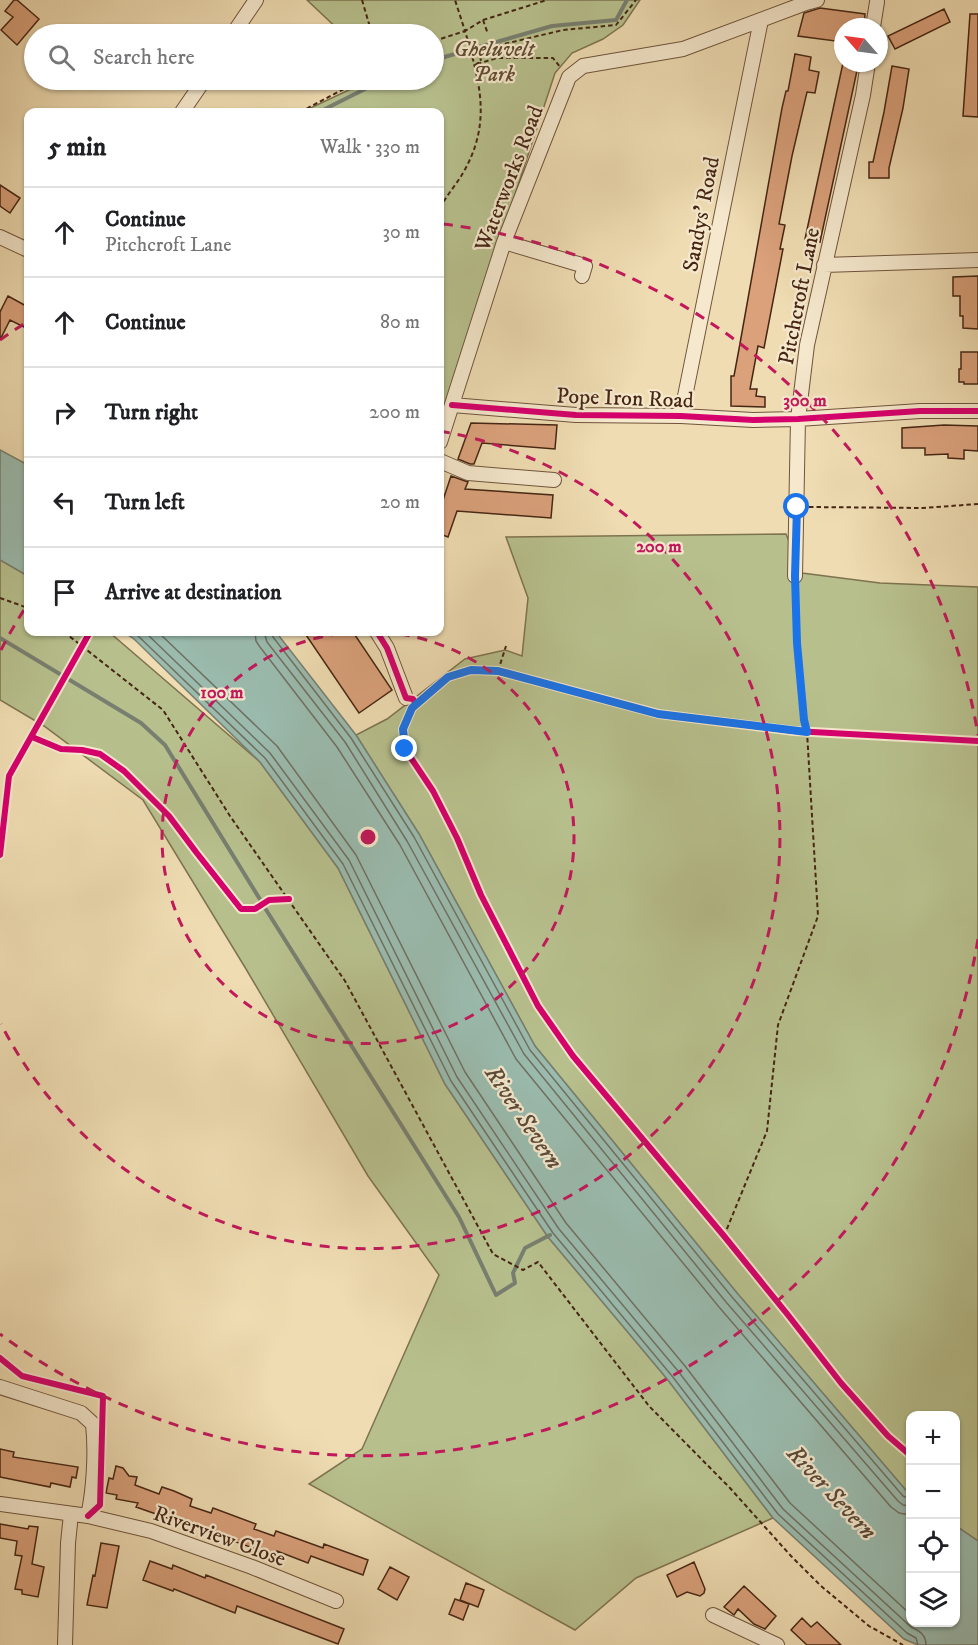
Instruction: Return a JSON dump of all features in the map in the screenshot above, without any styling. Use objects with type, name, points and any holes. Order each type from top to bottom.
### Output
[{"type":"street","points":[[239,24],[256,0]]},
{"type":"street","points":[[569,77],[583,66],[682,50],[817,0]]},
{"type":"street","points":[[874,18],[876,1]]},
{"type":"street","name":"Sandys' Road","points":[[681,416],[761,20]]},
{"type":"street","name":"Pitchcroft Lane","points":[[795,576],[798,419],[807,345],[867,72]]},
{"type":"street","name":"Waterworks Road","points":[[444,430],[504,242],[569,77]]},
{"type":"street","points":[[186,108],[197,90]]},
{"type":"street","points":[[0,237],[24,248]]},
{"type":"street","points":[[504,242],[585,266],[582,276]]},
{"type":"street","points":[[824,265],[978,260]]},
{"type":"street","name":"Pope Iron Road","points":[[452,405],[576,415],[681,416],[753,420],[920,411],[978,411]]},
{"type":"street","points":[[444,463],[468,473],[554,480]]},
{"type":"street","points":[[380,636],[387,648],[406,698]]},
{"type":"street","points":[[0,1387],[81,1413],[93,1424],[95,1440],[88,1516]]},
{"type":"street","name":"Riverview Close","points":[[0,1504],[88,1516],[151,1531],[252,1567],[336,1601]]},
{"type":"street","points":[[65,1645],[71,1514]]},
{"type":"street","points":[[713,1615],[777,1645]]},
{"type":"path","points":[[362,0],[369,24]]},
{"type":"path","points":[[444,202],[474,150],[482,102],[475,65],[455,0]]},
{"type":"path","points":[[444,38],[465,31],[483,20],[547,0]]},
{"type":"path","points":[[475,65],[481,61],[479,50],[563,30],[616,25],[636,0]]},
{"type":"path","points":[[483,20],[488,34]]},
{"type":"path","points":[[475,65],[497,58],[553,58],[569,77]]},
{"type":"path","points":[[308,108],[342,90]]},
{"type":"path","points":[[797,507],[923,508],[978,504]]},
{"type":"path","points":[[724,1236],[767,1131],[778,1025],[818,916],[797,643],[795,576]]},
{"type":"path","points":[[0,598],[24,607]]},
{"type":"path","points":[[68,636],[163,710],[230,816],[345,981],[493,1254],[523,1270],[538,1262],[649,1406],[730,1488],[791,1556],[821,1586],[869,1626],[903,1645]]},
{"type":"path","points":[[80,648],[85,640]]},
{"type":"path","points":[[498,671],[506,646]]},
{"type":"path","points":[[489,670],[510,674]]},
{"type":"path","points":[[804,732],[818,733]]},
{"type":"path","points":[[279,899],[290,899]]},
{"type":"path","points":[[717,1227],[731,1245]]},
{"type":"green space","name":"Gheluvelt Park","points":[[307,0],[640,0],[623,25],[603,39],[572,53],[555,73],[446,405],[444,404],[444,108],[310,108],[349,90],[444,90],[444,24],[332,24]]},
{"type":"green space","points":[[786,534],[802,573],[880,583],[978,587],[978,1541],[960,1529],[960,1411],[906,1411],[906,1490],[737,1293],[535,1046],[419,834],[356,735],[387,719],[465,659],[505,650],[522,656],[528,598],[506,537]]},
{"type":"green space","points":[[0,560],[24,574],[24,636],[114,636],[260,762],[338,868],[445,1084],[548,1237],[668,1380],[773,1518],[636,1578],[575,1630],[309,1484],[362,1449],[439,1275],[368,1176],[143,800],[44,726],[0,700]]},
{"type":"water","points":[[0,450],[24,463],[24,574],[0,560]]},
{"type":"water","name":"River Severn","points":[[130,636],[279,636],[356,735],[419,834],[535,1046],[737,1293],[906,1490],[906,1627],[960,1627],[960,1529],[978,1541],[978,1645],[918,1645],[904,1639],[773,1518],[668,1380],[548,1237],[445,1084],[338,868],[260,762]]},
{"type":"building","points":[[14,0],[17,0],[39,19],[35,24],[24,24],[24,37],[17,45],[1,30],[13,17],[5,11]]},
{"type":"building","points":[[820,8],[865,14],[865,18],[834,18],[834,41],[798,36],[804,13]]},
{"type":"building","points":[[944,9],[950,22],[895,49],[888,36]]},
{"type":"building","points":[[970,14],[978,14],[978,117],[963,116]]},
{"type":"building","points":[[795,54],[811,57],[809,70],[819,72],[815,93],[807,92],[792,156],[779,224],[785,225],[780,249],[783,249],[764,348],[758,346],[750,389],[757,389],[756,396],[765,397],[765,407],[731,406],[731,376],[734,376],[782,108],[786,91],[788,91]]},
{"type":"building","points":[[892,66],[909,69],[903,108],[889,168],[889,178],[869,178],[869,162],[873,162]]},
{"type":"building","points":[[841,72],[857,72],[820,242],[805,239]]},
{"type":"building","points":[[0,185],[20,198],[10,213],[0,206]]},
{"type":"building","points":[[978,276],[978,329],[963,328],[963,316],[960,316],[960,296],[953,296],[953,277]]},
{"type":"building","points":[[8,296],[24,305],[24,327],[10,320],[0,340],[0,312]]},
{"type":"building","points":[[961,352],[978,352],[978,384],[959,382]]},
{"type":"building","points":[[471,423],[557,425],[555,449],[482,443],[474,464],[470,464],[458,459]]},
{"type":"building","points":[[944,425],[978,426],[978,451],[964,450],[964,459],[948,458],[948,454],[925,455],[925,448],[902,448],[902,428]]},
{"type":"building","points":[[451,476],[468,482],[465,489],[553,495],[551,518],[457,511],[448,537],[444,536],[444,497]]},
{"type":"building","points":[[307,636],[356,636],[392,690],[359,713]]},
{"type":"building","points":[[0,1449],[14,1452],[13,1457],[78,1467],[76,1478],[72,1477],[70,1487],[51,1483],[50,1487],[0,1477]]},
{"type":"building","points":[[116,1466],[123,1468],[129,1476],[137,1477],[135,1485],[159,1494],[162,1487],[174,1491],[192,1499],[190,1506],[211,1513],[213,1508],[256,1524],[254,1529],[274,1536],[276,1531],[323,1548],[324,1544],[368,1560],[363,1575],[311,1556],[308,1563],[277,1551],[276,1556],[136,1507],[138,1503],[116,1499],[117,1495],[106,1493],[109,1478],[113,1479]]},
{"type":"building","points":[[0,1524],[28,1529],[29,1526],[38,1527],[32,1564],[44,1567],[38,1597],[22,1594],[22,1590],[15,1589],[22,1556],[15,1555],[17,1541],[0,1538]]},
{"type":"building","points":[[101,1543],[119,1546],[107,1608],[87,1605]]},
{"type":"building","points":[[150,1561],[172,1569],[173,1565],[205,1578],[206,1575],[344,1629],[338,1644],[237,1606],[235,1613],[174,1589],[173,1591],[143,1580]]},
{"type":"building","points":[[694,1562],[705,1589],[704,1593],[700,1596],[687,1592],[677,1597],[667,1575]]},
{"type":"building","points":[[390,1567],[409,1577],[397,1600],[378,1589]]},
{"type":"building","points":[[466,1583],[484,1590],[478,1607],[460,1600]]},
{"type":"building","points":[[744,1586],[776,1616],[765,1629],[754,1624],[738,1609],[734,1615],[724,1607]]},
{"type":"building","points":[[455,1599],[469,1604],[463,1620],[449,1614]]},
{"type":"building","points":[[802,1618],[811,1627],[817,1622],[841,1645],[807,1645],[791,1630]]},
{"type":"waterway","points":[[444,57],[552,26],[616,20],[627,0]]},
{"type":"waterway","points":[[327,108],[363,90]]},
{"type":"waterway","points":[[0,638],[141,723],[165,745],[261,901]]},
{"type":"waterway","points":[[265,908],[459,1217],[496,1295],[515,1283],[513,1273],[525,1248],[550,1235]]},
{"type":"cycle path","points":[[452,405],[576,415],[681,416],[753,420],[920,411],[978,411]]},
{"type":"cycle path","points":[[0,855],[9,776],[88,636]]},
{"type":"cycle path","points":[[380,636],[387,648],[406,698],[413,699],[416,704]]},
{"type":"cycle path","points":[[906,1452],[888,1436],[841,1383],[724,1236],[573,1056],[538,1006],[481,895],[457,838],[433,791],[405,749],[403,729],[412,708],[448,677],[471,670],[498,671],[659,714],[794,731],[978,741]]},
{"type":"cycle path","points":[[32,737],[61,749],[100,754],[124,771],[169,816],[241,909],[255,909],[269,900],[289,899]]},
{"type":"cycle path","points":[[0,1358],[22,1376],[103,1396],[100,1505],[88,1516]]},
{"type":"route","points":[[405,749],[403,729],[412,708],[448,677],[471,670],[498,671],[658,714],[807,732],[797,643],[795,576],[797,507]]}]
